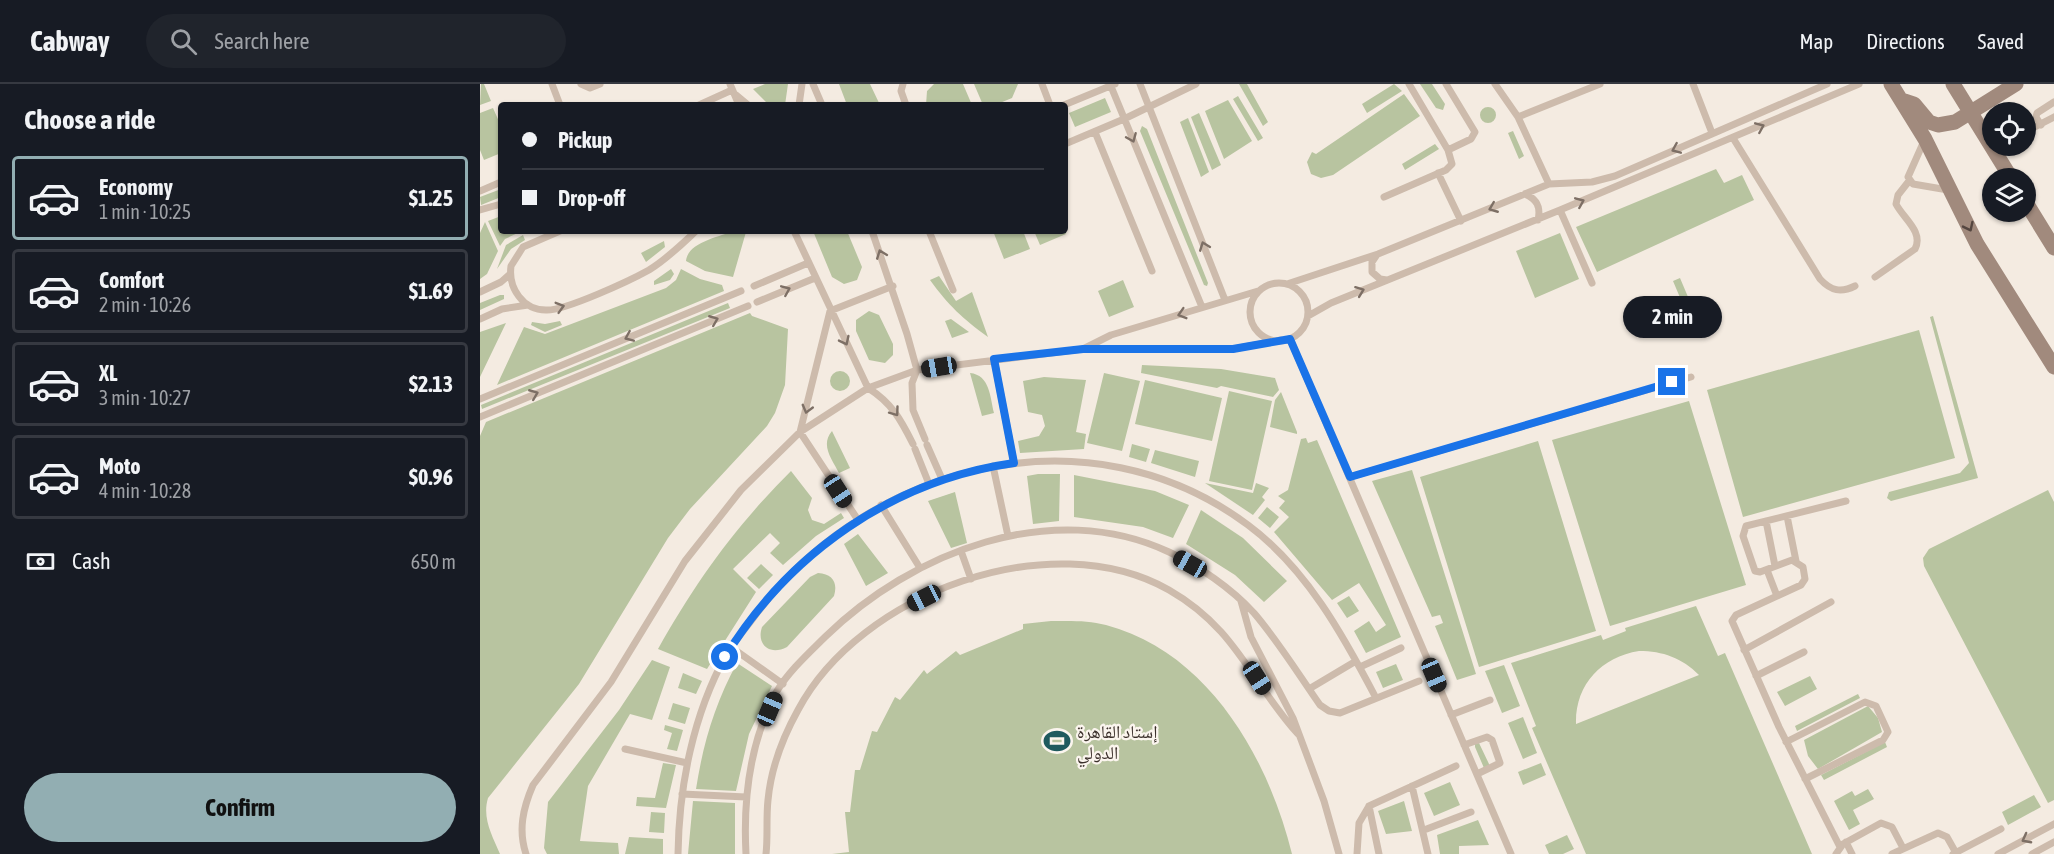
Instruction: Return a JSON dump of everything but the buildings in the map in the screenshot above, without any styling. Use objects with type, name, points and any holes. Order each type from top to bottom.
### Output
[{"type":"main road","points":[[1891,84],[1925,139],[1953,191],[1977,244],[2054,368]]},
{"type":"main road","points":[[1901,101],[1914,104],[1929,122],[1938,124],[1955,122],[2016,84]]},
{"type":"main road","points":[[1956,85],[1969,112],[2005,168]]},
{"type":"main road","points":[[2036,219],[2054,248]]},
{"type":"lane","points":[[552,84],[559,102]]},
{"type":"lane","points":[[581,84],[590,87],[600,84]]},
{"type":"lane","points":[[799,102],[802,84]]},
{"type":"lane","points":[[813,84],[821,102]]},
{"type":"lane","points":[[903,84],[901,91],[905,102]]},
{"type":"lane","points":[[1042,84],[1049,102]]},
{"type":"lane","points":[[1140,84],[1225,300]]},
{"type":"lane","points":[[1068,143],[1196,84]]},
{"type":"lane","points":[[1384,196],[1438,173],[1452,164],[1448,150],[1409,84]]},
{"type":"lane","points":[[1446,84],[1475,132],[1471,139],[1448,150]]},
{"type":"lane","points":[[1495,84],[1518,117],[1549,184]]},
{"type":"lane","points":[[1518,117],[1600,84]]},
{"type":"lane","points":[[1693,84],[1712,134]]},
{"type":"lane","points":[[1083,349],[1111,335],[1258,291],[1271,284],[1287,284],[1378,254],[1549,184],[1603,179],[1827,84]]},
{"type":"lane","points":[[1308,316],[1331,303],[1538,220],[1859,84]]},
{"type":"lane","points":[[1068,103],[1112,85],[1202,307]]},
{"type":"lane","points":[[705,102],[732,89],[745,102]]},
{"type":"lane","points":[[2041,125],[2036,115],[2054,102]]},
{"type":"lane","points":[[1969,112],[1982,122]]},
{"type":"lane","points":[[2036,127],[2054,117]]},
{"type":"lane","points":[[1095,132],[1152,271]]},
{"type":"lane","points":[[1732,138],[1820,279],[1827,287],[1836,291],[1855,286]]},
{"type":"lane","points":[[1875,276],[1915,249],[1918,244],[1916,233],[1896,204],[1898,195],[1909,181],[1908,177],[1925,139]]},
{"type":"lane","points":[[1438,173],[1461,221]]},
{"type":"lane","points":[[1909,181],[1913,184],[1953,191]]},
{"type":"lane","points":[[480,191],[498,183]]},
{"type":"lane","points":[[1526,194],[1531,196],[1539,207],[1538,220]]},
{"type":"lane","points":[[480,210],[498,205]]},
{"type":"lane","points":[[1560,210],[1592,283]]},
{"type":"lane","points":[[528,305],[514,290],[510,274],[513,259],[523,247],[553,234]]},
{"type":"lane","points":[[480,319],[502,309],[528,305],[548,310],[563,307],[648,271],[692,234]]},
{"type":"lane","points":[[795,234],[868,388],[890,405],[905,428],[929,484]]},
{"type":"lane","points":[[873,234],[892,286],[917,370],[911,397],[917,423],[942,479]]},
{"type":"lane","points":[[930,234],[953,290]]},
{"type":"lane","points":[[1378,254],[1372,262],[1372,272],[1380,279],[1390,280]]},
{"type":"lane","points":[[754,286],[808,263]]},
{"type":"lane","points":[[480,292],[501,282],[510,274]]},
{"type":"lane","points":[[757,302],[815,278]]},
{"type":"lane","points":[[526,854],[521,825],[525,805],[533,785],[611,682],[685,561],[712,524],[741,489],[800,432],[868,388],[917,370],[1083,349],[1233,349],[1290,339],[1302,330],[1308,316],[1305,299],[1301,292],[1287,284]]},
{"type":"lane","points":[[830,311],[892,286]]},
{"type":"lane","points":[[1258,291],[1250,307],[1252,324],[1264,337],[1281,340]]},
{"type":"lane","points":[[480,399],[738,292],[740,309]]},
{"type":"lane","points":[[480,417],[748,306]]},
{"type":"lane","points":[[830,311],[800,432],[858,520]]},
{"type":"lane","points":[[1290,339],[1350,477],[1431,676],[1464,746],[1464,763],[1477,774],[1511,854]]},
{"type":"lane","points":[[994,359],[1014,463]]},
{"type":"lane","points":[[1350,477],[1691,377]]},
{"type":"lane","points":[[905,428],[917,423]]},
{"type":"lane","points":[[678,854],[682,794],[687,763],[699,720],[731,647],[767,600],[799,565],[858,520],[881,506],[942,479],[993,466],[1066,461],[1106,464],[1175,482],[1198,493],[1247,524],[1286,560],[1325,609],[1376,698]]},
{"type":"lane","points":[[993,466],[1008,536]]},
{"type":"lane","points":[[1796,561],[1787,561],[1758,573],[1754,569],[1743,532],[1746,526],[1846,501]]},
{"type":"lane","points":[[881,506],[920,568]]},
{"type":"lane","points":[[1787,516],[1796,561],[1805,571],[1804,582],[1734,618],[1733,626],[1786,742],[1841,848],[1852,854]]},
{"type":"lane","points":[[1766,521],[1775,566]]},
{"type":"lane","points":[[746,854],[746,797],[750,767],[761,728],[783,684],[808,653],[840,622],[875,594],[920,568],[961,551],[1008,536],[1066,529],[1119,535],[1169,552],[1222,585],[1253,613],[1324,709],[1334,713],[1419,681]]},
{"type":"lane","points":[[961,551],[971,579]]},
{"type":"lane","points":[[766,854],[768,800],[773,772],[788,731],[811,688],[847,647],[864,633],[910,605],[971,579],[1022,566],[1089,564],[1140,577],[1169,590],[1195,607],[1219,627],[1239,650],[1277,709],[1298,734]]},
{"type":"lane","points":[[1767,570],[1778,596]]},
{"type":"lane","points":[[1240,601],[1251,638],[1288,705],[1324,801],[1339,854]]},
{"type":"lane","points":[[1744,650],[1832,602]]},
{"type":"lane","points":[[731,647],[783,684]]},
{"type":"lane","points":[[1309,689],[1358,664],[1401,648]]},
{"type":"lane","points":[[1756,676],[1804,651]]},
{"type":"lane","points":[[1451,715],[1490,700]]},
{"type":"lane","points":[[1786,742],[1865,702],[1876,705],[1887,725],[1888,732],[1883,740],[1805,779]]},
{"type":"lane","points":[[1464,746],[1487,736],[1492,740],[1500,763],[1477,774]]},
{"type":"lane","points":[[625,749],[687,763]]},
{"type":"lane","points":[[1357,854],[1359,824],[1369,806],[1464,763]]},
{"type":"lane","points":[[1412,786],[1428,854]]},
{"type":"lane","points":[[682,794],[746,797]]},
{"type":"lane","points":[[1369,806],[1378,854]]},
{"type":"lane","points":[[1424,830],[1471,812]]},
{"type":"lane","points":[[1841,848],[1885,823],[1892,827],[1903,848]]},
{"type":"lane","points":[[1998,854],[2054,824]]},
{"type":"lane","points":[[1892,854],[1938,833],[1947,837],[1955,853],[2001,829]]},
{"type":"lane","points":[[2032,854],[2054,842]]},
{"type":"green space","points":[[481,84],[484,84],[491,101],[480,105]]},
{"type":"green space","points":[[765,84],[788,84],[785,102],[766,102],[753,89]]},
{"type":"green space","points":[[839,84],[870,84],[879,102],[846,102]]},
{"type":"green space","points":[[934,84],[963,84],[971,102],[926,102],[927,91]]},
{"type":"green space","points":[[974,84],[1018,84],[1012,98],[1002,102],[982,102]]},
{"type":"green space","points":[[1239,84],[1247,84],[1268,122],[1263,126]]},
{"type":"green space","points":[[1394,84],[1402,91],[1367,113],[1362,104]]},
{"type":"green space","points":[[1420,84],[1432,84],[1445,104],[1443,110],[1436,108]]},
{"type":"green space","points":[[1404,94],[1420,116],[1333,175],[1321,178],[1311,174],[1307,162],[1312,152],[1316,154]]},
{"type":"green space","points":[[1238,96],[1263,138],[1258,141],[1233,99]]},
{"type":"green space","points":[[1105,98],[1111,112],[1075,127],[1069,113]]},
{"type":"green space","points":[[1228,100],[1252,141],[1224,159],[1205,111]]},
{"type":"green space","points":[[1488,107],[1496,115],[1488,123],[1480,115]]},
{"type":"green space","points":[[493,108],[498,119],[498,154],[484,160],[480,150],[480,113]]},
{"type":"green space","points":[[1199,113],[1221,165],[1212,170],[1191,117]]},
{"type":"green space","points":[[1188,118],[1209,172],[1201,177],[1180,122]]},
{"type":"green space","points":[[1142,126],[1147,129],[1208,283],[1207,286],[1204,285],[1140,131]]},
{"type":"green space","points":[[1513,131],[1524,156],[1519,159],[1508,133]]},
{"type":"green space","points":[[1435,144],[1439,149],[1405,170],[1402,164]]},
{"type":"green space","points":[[1716,169],[1724,183],[1742,175],[1754,200],[1597,272],[1576,227]]},
{"type":"green space","points":[[498,190],[498,198],[481,205],[480,197]]},
{"type":"green space","points":[[498,217],[498,234],[516,234],[505,239],[500,246],[488,221]]},
{"type":"green space","points":[[485,222],[498,251],[487,274],[480,279],[480,233]]},
{"type":"green space","points":[[1560,233],[1579,279],[1535,298],[1516,251]]},
{"type":"green space","points":[[725,234],[745,234],[733,277],[705,271],[686,261],[692,249]]},
{"type":"green space","points":[[814,234],[848,234],[862,267],[857,280],[844,284],[832,277]]},
{"type":"green space","points":[[994,234],[1024,234],[1030,249],[1004,259]]},
{"type":"green space","points":[[1035,234],[1066,234],[1040,245]]},
{"type":"green space","points":[[523,235],[525,240],[511,249],[497,269],[506,245]]},
{"type":"green space","points":[[664,241],[665,247],[646,262],[641,253]]},
{"type":"green space","points":[[671,269],[674,274],[670,280],[654,285],[654,281]]},
{"type":"green space","points":[[681,269],[700,279],[722,285],[724,291],[497,385],[524,327],[545,334],[666,288],[676,280]]},
{"type":"green space","points":[[939,276],[956,301],[972,292],[988,337],[956,311],[930,280]]},
{"type":"green space","points":[[1680,278],[1691,304],[1684,307],[1673,281]]},
{"type":"green space","points":[[1123,280],[1134,307],[1109,317],[1098,291]]},
{"type":"green space","points":[[504,295],[504,299],[480,310],[480,303]]},
{"type":"green space","points":[[728,303],[730,308],[482,409],[481,405]]},
{"type":"green space","points":[[869,311],[879,315],[893,344],[893,355],[885,363],[869,360],[856,331],[856,320]]},
{"type":"green space","points":[[750,313],[752,316],[788,329],[785,385],[775,413],[767,426],[690,509],[668,538],[579,684],[488,798],[487,819],[500,854],[480,854],[480,436],[486,422]]},
{"type":"green space","points":[[1933,316],[1978,478],[1891,501],[1887,498],[1889,492],[1960,473],[1969,463],[1930,317]]},
{"type":"green space","points":[[951,319],[969,332],[952,338],[945,321]]},
{"type":"green space","points":[[560,321],[562,325],[545,332],[531,325],[532,322],[545,324]]},
{"type":"green space","points":[[506,323],[480,377],[480,332]]},
{"type":"green space","points":[[1919,330],[1955,458],[1743,517],[1707,390]]},
{"type":"green space","points":[[1142,365],[1221,369],[1275,378],[1279,390],[1273,397],[1221,386],[1217,388],[1141,373]]},
{"type":"green space","points":[[840,371],[847,374],[850,381],[847,388],[840,391],[833,388],[830,381],[833,374]]},
{"type":"green space","points":[[970,373],[982,378],[985,382],[994,413],[982,416]]},
{"type":"green space","points":[[1104,373],[1140,381],[1122,451],[1087,443]]},
{"type":"green space","points":[[1044,377],[1086,380],[1076,432],[1086,434],[1084,449],[1020,453],[1018,441],[1039,436],[1045,426],[1042,415],[1028,412],[1023,381]]},
{"type":"green space","points":[[1145,380],[1222,398],[1212,441],[1135,424]]},
{"type":"green space","points":[[1229,391],[1272,401],[1252,490],[1209,481]]},
{"type":"green space","points":[[1281,392],[1297,434],[1270,427],[1275,400]]},
{"type":"green space","points":[[1689,401],[1746,585],[1610,626],[1552,440]]},
{"type":"green space","points":[[832,431],[850,468],[839,473],[827,447]]},
{"type":"green space","points":[[1306,438],[1308,443],[1317,440],[1401,637],[1366,653],[1354,631],[1369,621],[1376,632],[1386,625],[1359,583],[1332,600],[1274,532],[1289,517],[1279,508],[1285,501],[1278,496],[1288,490],[1301,439]]},
{"type":"green space","points":[[1538,441],[1596,631],[1479,667],[1420,477]]},
{"type":"green space","points":[[1132,444],[1150,449],[1146,462],[1129,457]]},
{"type":"green space","points":[[1155,450],[1199,461],[1195,477],[1151,463]]},
{"type":"green space","points":[[1412,470],[1476,674],[1457,680],[1435,626],[1443,623],[1440,615],[1432,617],[1372,481]]},
{"type":"green space","points":[[791,471],[812,498],[808,510],[812,520],[824,524],[841,513],[844,518],[816,536],[783,565],[770,553],[780,543],[770,533],[733,569],[756,592],[707,669],[658,649],[687,600],[718,555],[752,513]]},
{"type":"green space","points":[[1060,474],[1059,521],[1033,524],[1027,476]]},
{"type":"green space","points":[[1074,475],[1155,491],[1189,505],[1173,538],[1143,527],[1074,517]]},
{"type":"green space","points":[[1205,483],[1253,493],[1256,483],[1269,488],[1262,497],[1265,500],[1253,515]]},
{"type":"green space","points":[[2048,490],[2054,502],[2054,800],[2048,803],[1924,566],[1923,558],[1929,549]]},
{"type":"green space","points":[[955,492],[967,543],[951,548],[928,501]]},
{"type":"green space","points":[[1267,507],[1279,517],[1270,528],[1258,518]]},
{"type":"green space","points":[[1201,510],[1243,538],[1287,581],[1264,602],[1235,575],[1186,544]]},
{"type":"green space","points":[[858,534],[888,573],[866,586],[844,544]]},
{"type":"green space","points":[[761,564],[773,575],[759,589],[747,578]]},
{"type":"green space","points":[[818,573],[831,577],[835,583],[834,596],[787,647],[775,650],[766,647],[761,639],[762,627],[810,577]]},
{"type":"green space","points":[[1349,596],[1359,611],[1347,618],[1337,603]]},
{"type":"green space","points":[[1696,606],[1718,656],[1725,653],[1812,854],[1586,854],[1532,728],[1536,726],[1511,663],[1601,635],[1603,640],[1626,631],[1625,628]],"holes":[[[1648,651],[1679,660],[1699,675],[1576,724],[1580,697],[1585,685],[1593,675],[1613,659],[1625,654]]]},
{"type":"green space","name":"إستاد القاهرة الدولي","points":[[1051,621],[1099,623],[1142,639],[1175,659],[1203,684],[1228,713],[1249,746],[1267,781],[1292,854],[832,854],[849,852],[845,812],[850,812],[855,770],[860,770],[872,731],[877,732],[895,697],[900,700],[924,670],[927,674],[956,651],[960,655],[1023,629],[1023,624]]},
{"type":"green space","points":[[652,660],[670,667],[652,720],[630,714],[588,786],[580,841],[618,843],[619,854],[547,854],[544,848],[548,802],[619,710]]},
{"type":"green space","points":[[737,663],[772,686],[749,734],[736,791],[696,789],[711,724],[722,693]]},
{"type":"green space","points":[[1396,664],[1403,680],[1383,688],[1376,672]]},
{"type":"green space","points":[[1504,665],[1520,706],[1502,713],[1485,671]]},
{"type":"green space","points":[[683,673],[702,681],[696,694],[678,688]]},
{"type":"green space","points":[[1810,676],[1817,689],[1785,706],[1777,692]]},
{"type":"green space","points":[[1858,694],[1860,698],[1797,731],[1795,726]]},
{"type":"green space","points":[[673,703],[690,708],[685,724],[668,719]]},
{"type":"green space","points":[[1868,706],[1878,718],[1882,732],[1818,769],[1808,756],[1804,740]]},
{"type":"green space","points":[[1523,717],[1537,753],[1523,759],[1508,723]]},
{"type":"green space","points":[[665,725],[683,730],[677,751],[667,749],[672,733],[664,730]]},
{"type":"green space","points":[[1885,742],[1887,747],[1824,780],[1821,775]]},
{"type":"green space","points":[[1479,743],[1489,767],[1484,768],[1475,747],[1475,744]]},
{"type":"green space","points":[[663,763],[676,765],[666,808],[636,806],[637,797],[655,798]]},
{"type":"green space","points":[[1541,763],[1546,775],[1523,785],[1518,772]]},
{"type":"green space","points":[[1450,782],[1460,805],[1434,816],[1424,793]]},
{"type":"green space","points":[[1868,789],[1874,799],[1853,810],[1860,824],[1849,830],[1834,801],[1852,791],[1855,796]]},
{"type":"green space","points":[[2034,795],[2041,807],[2008,825],[2002,812]]},
{"type":"green space","points":[[693,801],[735,803],[735,854],[688,854]]},
{"type":"green space","points":[[1404,801],[1412,831],[1386,834],[1378,811]]},
{"type":"green space","points":[[651,812],[665,813],[664,833],[649,832]]},
{"type":"green space","points":[[1478,820],[1489,845],[1459,846],[1459,854],[1440,854],[1437,835]]},
{"type":"green space","points":[[1567,835],[1574,849],[1563,854],[1549,854],[1545,845]]},
{"type":"green space","points":[[629,837],[663,839],[663,854],[625,854]]},
{"type":"place","name":"إستاد القاهرة الدولي","points":[[1057,741]]},
{"type":"route","points":[[725,657],[767,600],[799,565],[858,520],[903,494],[942,479],[1014,463],[994,359],[1083,349],[1115,351],[1233,349],[1290,339],[1350,477],[1672,382]]}]
